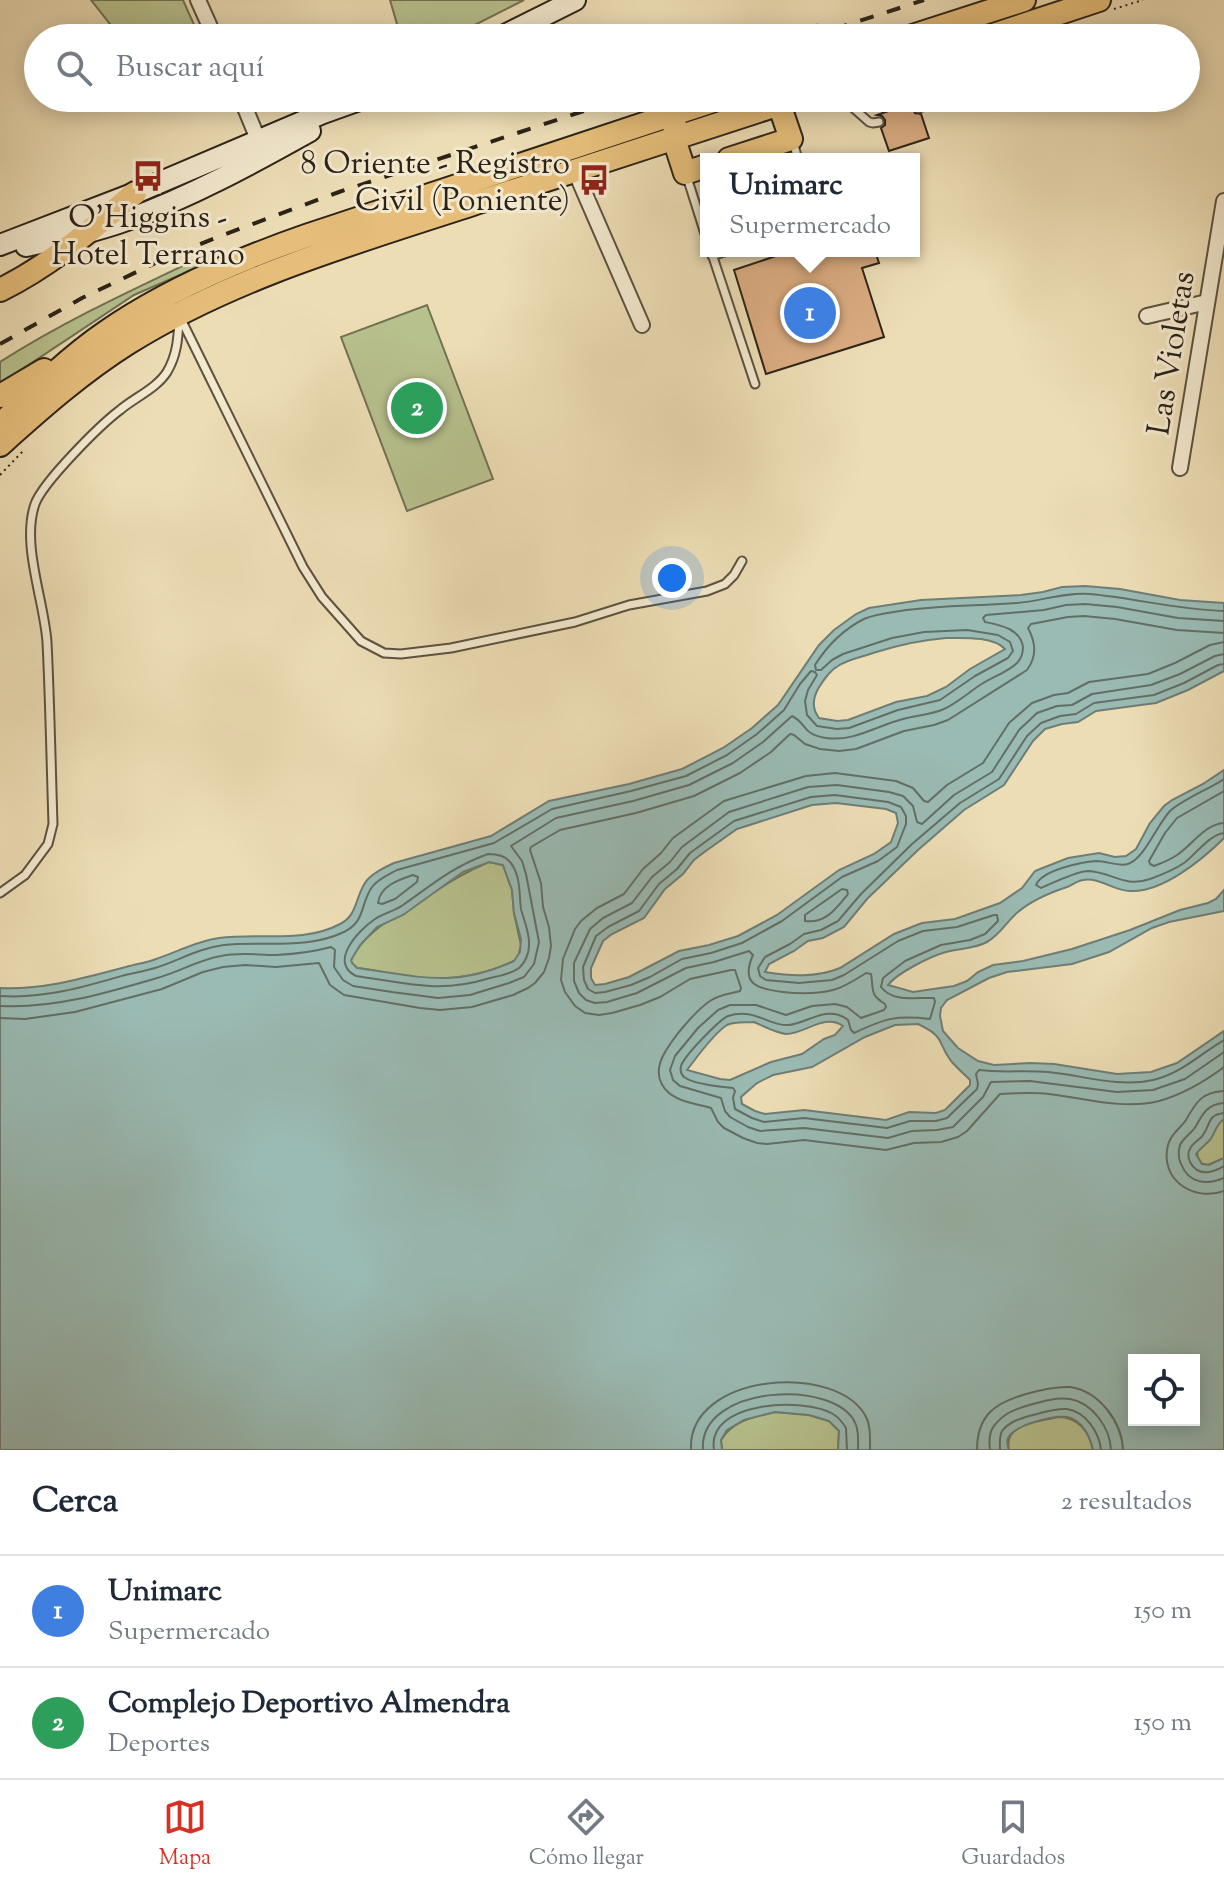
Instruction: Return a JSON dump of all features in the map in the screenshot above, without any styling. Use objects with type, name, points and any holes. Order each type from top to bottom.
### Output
[{"type":"main road","points":[[527,24],[575,0]]},
{"type":"main road","points":[[949,24],[1024,0]]},
{"type":"main road","points":[[1026,24],[1099,0]]},
{"type":"main road","points":[[0,252],[87,233],[143,214],[326,112]]},
{"type":"main road","points":[[0,445],[96,364],[284,244],[678,112]]},
{"type":"main road","points":[[683,112],[674,129],[674,139],[696,170]]},
{"type":"main road","points":[[0,396],[107,331],[172,315],[319,254],[766,112]]},
{"type":"main road","points":[[769,153],[795,149],[796,112]]},
{"type":"main road","points":[[0,245],[262,148]]},
{"type":"main road","points":[[0,290],[40,269],[135,193]]},
{"type":"main road","points":[[0,425],[71,359],[107,331]]},
{"type":"main road","points":[[0,460],[48,403]]},
{"type":"street","points":[[198,0],[209,24]]},
{"type":"street","points":[[247,112],[262,148]]},
{"type":"street","points":[[575,171],[642,325]]},
{"type":"street","name":"Las Violetas","points":[[1180,468],[1224,201]]},
{"type":"street","points":[[1147,316],[1207,302]]},
{"type":"lane","points":[[856,112],[873,123],[879,122]]},
{"type":"lane","points":[[696,170],[700,197]]},
{"type":"lane","points":[[713,257],[755,384]]},
{"type":"lane","points":[[0,893],[25,875],[48,844],[53,824],[46,638],[31,544],[33,508],[39,493],[93,434],[165,375],[177,351],[178,338],[172,315]]},
{"type":"lane","points":[[172,315],[178,338]]},
{"type":"lane","points":[[172,315],[303,567],[322,597],[347,627],[372,648],[384,653],[401,654],[451,648],[575,622],[629,605],[707,591],[725,584],[742,561]]},
{"type":"path","points":[[0,475],[23,451]]},
{"type":"green space","points":[[91,0],[183,0],[194,24],[110,24]]},
{"type":"green space","points":[[390,0],[524,0],[477,24],[397,24]]},
{"type":"green space","points":[[216,250],[203,265],[134,295],[0,384],[0,362],[79,316]]},
{"type":"green space","points":[[427,305],[493,479],[407,511],[341,337]]},
{"type":"green space","points":[[489,862],[503,865],[512,890],[521,945],[514,961],[485,972],[441,978],[395,975],[357,968],[352,963],[363,941],[380,926],[452,880]]},
{"type":"green space","points":[[1224,1119],[1224,1158],[1208,1165],[1202,1164],[1197,1151],[1211,1138],[1216,1124]]},
{"type":"green space","points":[[775,1412],[809,1415],[829,1421],[839,1431],[838,1450],[722,1450],[721,1440],[732,1428],[745,1420]]},
{"type":"green space","points":[[1058,1417],[1071,1419],[1082,1426],[1093,1450],[1009,1450],[1011,1434],[1017,1429]]},
{"type":"water","points":[[1085,586],[1224,603],[1224,671],[1156,703],[1096,711],[1078,722],[1045,729],[1033,741],[1004,785],[964,810],[918,850],[867,899],[844,927],[823,938],[808,941],[769,964],[765,972],[803,975],[831,971],[894,934],[922,923],[955,919],[1000,903],[1022,888],[1035,871],[1068,858],[1099,853],[1126,856],[1136,849],[1150,823],[1164,806],[1224,770],[1224,838],[1181,873],[1155,887],[1130,891],[1095,880],[1079,881],[1029,904],[987,942],[932,957],[906,970],[888,985],[913,992],[954,986],[993,965],[1072,949],[1208,903],[1224,890],[1224,911],[1169,922],[1109,952],[1072,964],[1007,972],[989,978],[947,1000],[940,1016],[943,1031],[958,1048],[978,1061],[994,1065],[1054,1064],[1117,1074],[1151,1072],[1177,1063],[1224,1031],[1224,1119],[1196,1154],[1202,1164],[1209,1165],[1224,1158],[1224,1450],[1093,1450],[1081,1425],[1061,1417],[1044,1419],[1018,1429],[1008,1438],[1009,1450],[838,1450],[839,1431],[829,1421],[809,1415],[775,1412],[744,1420],[727,1430],[721,1440],[722,1450],[0,1450],[0,988],[32,987],[79,979],[148,962],[219,938],[296,936],[326,930],[351,915],[368,879],[391,865],[491,836],[549,801],[682,769],[723,748],[778,705],[819,645],[856,614],[869,608],[921,600],[1043,592]],"holes":[[[953,638],[993,642],[1005,649],[927,696],[896,702],[848,720],[837,721],[817,715],[814,704],[816,693],[826,676],[838,666],[891,648]],[[836,803],[886,809],[896,813],[898,823],[891,842],[874,854],[839,870],[777,915],[738,936],[679,951],[629,977],[595,985],[591,968],[603,941],[644,918],[665,889],[694,860],[737,829],[812,805]],[[489,862],[503,865],[512,890],[521,939],[520,952],[514,961],[492,970],[454,978],[417,977],[357,968],[352,963],[360,945],[377,927],[403,915],[463,872]],[[754,1022],[786,1034],[829,1022],[843,1026],[835,1035],[802,1054],[771,1062],[730,1080],[687,1070],[727,1025]],[[918,1024],[927,1029],[937,1037],[951,1061],[970,1080],[970,1085],[945,1110],[936,1113],[909,1112],[886,1120],[804,1110],[765,1114],[742,1104],[741,1097],[757,1083],[773,1075],[812,1067],[865,1037],[895,1025]]]},
{"type":"building","points":[[886,112],[921,114],[929,138],[889,151],[881,128],[885,120],[877,115]]},
{"type":"building","points":[[773,257],[877,257],[879,263],[862,268],[884,337],[766,374],[734,270]]},
{"type":"railway","points":[[850,24],[924,0]]},
{"type":"railway","points":[[0,344],[82,298],[170,256],[339,192],[581,112]]},
{"type":"place","name":"O'Higgins - Hotel Terrano","points":[[148,176]]},
{"type":"place","name":"8 Oriente - Registro Civil (Poniente)","points":[[594,180]]},
{"type":"place","name":"Unimarc","points":[[810,313]]},
{"type":"place","name":"Complejo Deportivo Almendra","points":[[417,408]]}]
